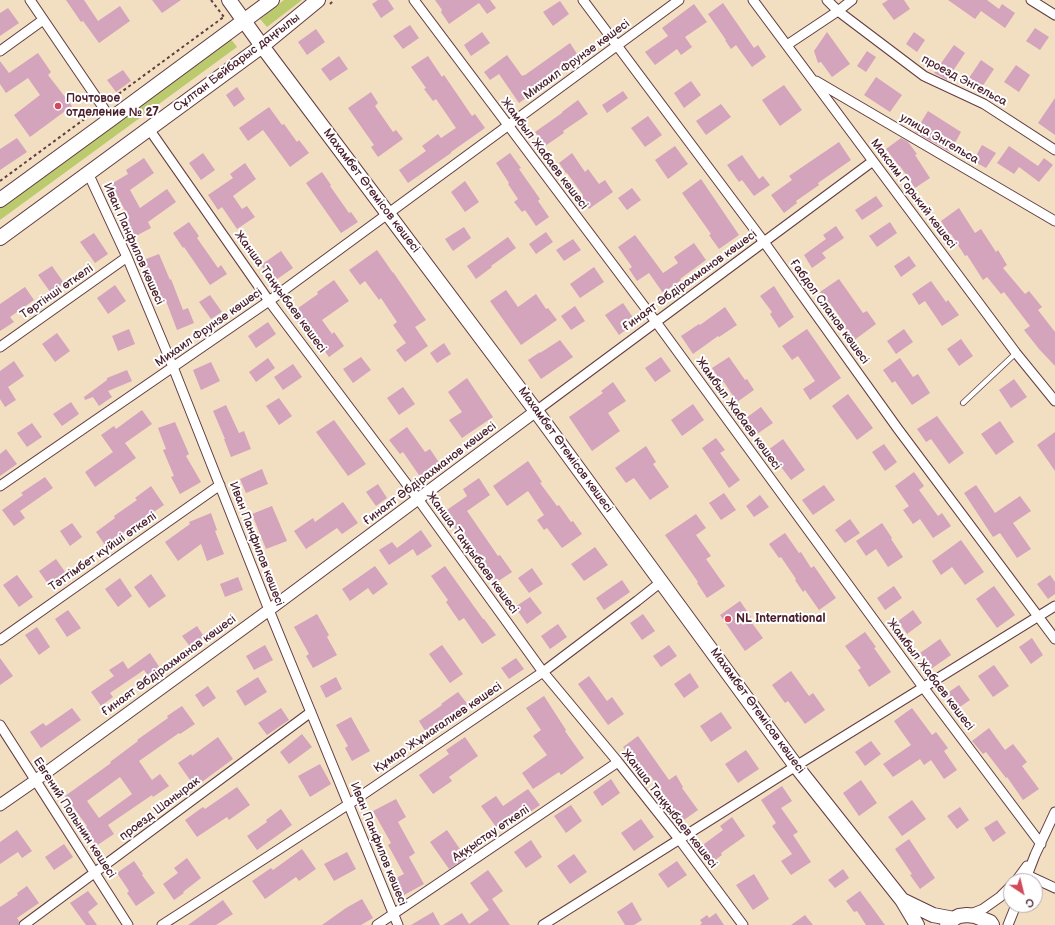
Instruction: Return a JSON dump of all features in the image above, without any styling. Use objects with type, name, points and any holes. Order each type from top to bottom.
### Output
[{"type":"main road","points":[[0,200],[272,0]]},
{"type":"main road","name":"Сұлтан Бейбарыс даңғылы","points":[[0,238],[262,46],[318,0]]},
{"type":"main road","name":"Махамбет Өтемісов көшесі","points":[[230,9],[244,21],[536,411],[796,766],[902,900],[917,925]]},
{"type":"main road","name":"Махамбет Өтемісов көшесі","points":[[902,900],[932,914],[955,920],[975,916],[990,922],[992,925]]},
{"type":"street","points":[[30,0],[111,119]]},
{"type":"street","name":"Жамбыл Жабаев көшесі","points":[[414,0],[656,322],[923,687],[1041,844]]},
{"type":"street","name":"Ғабдол Сланов көшесі","points":[[583,0],[764,242],[898,429],[1055,639]]},
{"type":"street","name":"Михаил Фрунзе көшесі","points":[[0,486],[269,301],[679,0]]},
{"type":"street","name":"Максим Горький көшесі","points":[[753,0],[1016,353],[1055,402]]},
{"type":"street","name":"проезд Энгельса","points":[[827,0],[838,12],[924,76],[984,104],[1055,150]]},
{"type":"street","points":[[787,45],[838,12],[852,0]]},
{"type":"street","points":[[1031,0],[1055,15]]},
{"type":"street","points":[[0,52],[43,20]]},
{"type":"street","name":"улица Энгельса","points":[[812,79],[1055,221]]},
{"type":"street","name":"Жанша Таңқыбаев көшесі","points":[[149,129],[269,301],[418,499],[543,672],[618,762],[679,839],[743,925]]},
{"type":"street","name":"Ғинаят Әбдірахманов көшесі","points":[[0,805],[269,610],[873,161]]},
{"type":"street","name":"Иван Панфилов көшесі","points":[[88,174],[127,257],[173,367],[269,610],[398,925]]},
{"type":"street","name":"Төртінші өткелі","points":[[0,347],[127,257]]},
{"type":"street","name":"Тәттімбет күйші өткелі","points":[[0,640],[220,485]]},
{"type":"street","name":"Құмар Жұмағалиев көшесі","points":[[162,925],[348,804],[543,672],[661,582]]},
{"type":"street","points":[[543,925],[558,921],[679,839],[1055,606]]},
{"type":"street","name":"проезд Шанырак","points":[[24,925],[311,712]]},
{"type":"street","name":"Евгений Полынин көшесі","points":[[0,724],[128,925]]},
{"type":"street","name":"Аққыстау өткелі","points":[[377,925],[618,762]]},
{"type":"street","points":[[1028,873],[1055,812]]},
{"type":"street","points":[[1022,873],[1035,855]]},
{"type":"street","points":[[1043,884],[1055,888]]},
{"type":"street","points":[[955,920],[983,908],[1003,893]]},
{"type":"street","points":[[1008,925],[1013,913]]},
{"type":"lane","points":[[963,403],[1016,353]]},
{"type":"path","points":[[0,180],[102,106],[230,9],[211,0]]},
{"type":"green space","points":[[284,0],[302,0],[267,27],[260,19]]},
{"type":"green space","points":[[230,38],[237,47],[0,220],[0,207]]},
{"type":"building","points":[[66,0],[84,0],[98,21],[120,6],[130,21],[99,43],[83,21],[81,22]]},
{"type":"building","points":[[152,0],[181,0],[162,13]]},
{"type":"building","points":[[378,0],[388,0],[394,9],[381,18],[372,4]]},
{"type":"building","points":[[435,0],[490,0],[496,8],[487,14],[479,3],[449,24]]},
{"type":"building","points":[[888,0],[904,0],[910,9],[894,20],[882,4]]},
{"type":"building","points":[[948,0],[987,0],[999,9],[1002,4],[1015,13],[1005,28],[981,11],[975,19]]},
{"type":"building","points":[[560,1],[569,14],[553,26],[543,12]]},
{"type":"building","points":[[723,3],[754,48],[758,45],[766,57],[752,67],[736,45],[731,49],[708,14]]},
{"type":"building","points":[[694,4],[707,22],[685,37],[692,47],[681,55],[677,49],[655,65],[645,52],[668,36],[662,28]]},
{"type":"building","points":[[8,8],[19,23],[0,36],[0,13]]},
{"type":"building","points":[[410,25],[419,38],[403,49],[393,36]]},
{"type":"building","points":[[1035,28],[1049,37],[1040,50],[1026,41]]},
{"type":"building","points":[[316,29],[325,42],[307,55],[298,42]]},
{"type":"building","points":[[482,32],[490,43],[471,56],[464,45]]},
{"type":"building","points":[[827,32],[850,64],[832,77],[821,62],[818,63],[814,51]]},
{"type":"building","points":[[914,32],[925,40],[917,52],[906,44]]},
{"type":"building","points":[[570,43],[579,57],[556,73],[557,75],[519,103],[499,74],[490,80],[484,72],[507,55],[522,76],[525,75]]},
{"type":"building","points":[[954,45],[965,53],[947,80],[934,73]]},
{"type":"building","points":[[867,51],[876,57],[866,72],[857,66]]},
{"type":"building","points":[[38,53],[51,72],[48,75],[72,106],[30,137],[14,115],[40,95],[28,78],[6,93],[0,84],[0,61],[9,73]]},
{"type":"building","points":[[339,56],[348,69],[330,81],[321,69]]},
{"type":"building","points":[[428,56],[442,77],[444,75],[472,116],[475,114],[485,128],[408,183],[399,170],[426,151],[422,146],[438,134],[441,138],[456,128],[436,99],[433,101],[424,89],[426,88],[411,67]]},
{"type":"building","points":[[981,60],[994,69],[982,87],[969,78]]},
{"type":"building","points":[[1016,65],[1030,75],[1019,92],[1004,82]]},
{"type":"building","points":[[123,70],[131,81],[116,92],[107,80]]},
{"type":"building","points":[[876,77],[902,95],[890,112],[864,95]]},
{"type":"building","points":[[691,81],[701,95],[684,108],[674,93]]},
{"type":"building","points":[[784,85],[802,110],[780,126],[762,100]]},
{"type":"building","points":[[237,87],[245,99],[234,107],[226,95]]},
{"type":"building","points":[[623,91],[628,98],[607,113],[602,105]]},
{"type":"building","points":[[371,92],[378,103],[375,106],[393,132],[396,130],[403,139],[378,157],[371,147],[374,145],[348,108]]},
{"type":"building","points":[[1055,98],[1055,135],[1038,123]]},
{"type":"building","points":[[578,100],[588,114],[563,131],[564,133],[545,146],[535,132]]},
{"type":"building","points":[[721,104],[731,117],[706,135],[696,121]]},
{"type":"building","points":[[269,107],[282,125],[284,124],[297,142],[299,140],[309,153],[290,167],[263,130],[248,141],[239,128]]},
{"type":"building","points":[[928,111],[961,132],[950,152],[915,132]]},
{"type":"building","points":[[648,116],[662,135],[645,147],[631,128]]},
{"type":"building","points":[[17,138],[27,152],[0,170],[0,149]]},
{"type":"building","points":[[901,138],[908,142],[917,154],[915,155],[930,178],[915,188],[886,149]]},
{"type":"building","points":[[839,142],[851,160],[818,183],[819,185],[796,201],[797,203],[784,213],[771,195],[792,180],[789,176]]},
{"type":"building","points":[[982,145],[996,153],[986,168],[973,161]]},
{"type":"building","points":[[675,146],[688,164],[668,179],[655,160]]},
{"type":"building","points":[[1009,146],[1038,166],[1044,158],[1053,165],[1039,182],[1019,167],[1014,174],[997,163]]},
{"type":"building","points":[[203,153],[215,170],[201,180],[189,163]]},
{"type":"building","points":[[510,153],[521,168],[519,169],[540,199],[538,201],[549,217],[536,226],[525,210],[522,212],[514,202],[518,199],[496,163]]},
{"type":"building","points":[[572,153],[585,172],[588,169],[599,184],[605,180],[613,192],[589,209],[581,197],[583,195],[559,163]]},
{"type":"building","points":[[742,155],[759,179],[763,176],[770,185],[754,196],[742,180],[739,182],[727,165]]},
{"type":"building","points":[[144,158],[154,173],[130,190],[140,208],[167,189],[176,202],[148,222],[151,228],[134,237],[124,219],[128,216],[111,184],[128,174],[126,170]]},
{"type":"building","points":[[245,163],[256,179],[233,196],[242,209],[247,206],[255,217],[237,229],[222,207],[218,210],[208,195],[233,178],[230,174]]},
{"type":"building","points":[[322,172],[349,213],[351,212],[358,222],[341,233],[306,183]]},
{"type":"building","points":[[701,179],[739,235],[719,249],[709,235],[711,234],[682,193]]},
{"type":"building","points":[[465,181],[479,202],[465,212],[451,192]]},
{"type":"building","points":[[632,188],[641,200],[627,210],[618,198]]},
{"type":"building","points":[[876,196],[883,206],[862,220],[855,210]]},
{"type":"building","points":[[959,208],[975,233],[981,229],[996,252],[998,250],[1007,265],[1003,268],[1025,294],[1029,291],[1042,307],[1038,310],[1055,332],[1055,366],[1024,330],[1030,326],[1004,292],[1001,294],[987,277],[983,280],[967,255],[965,256],[941,221]]},
{"type":"building","points":[[189,222],[199,236],[197,238],[218,268],[221,265],[227,274],[210,285],[173,233]]},
{"type":"building","points":[[890,222],[897,233],[877,247],[869,236]]},
{"type":"building","points":[[836,226],[844,238],[822,253],[826,258],[812,268],[804,255],[826,239],[823,235]]},
{"type":"building","points":[[464,227],[471,238],[453,251],[445,239]]},
{"type":"building","points":[[546,232],[553,242],[536,254],[529,244]]},
{"type":"building","points":[[94,233],[108,254],[95,263],[80,242]]},
{"type":"building","points":[[635,235],[663,273],[678,263],[674,257],[694,243],[706,260],[663,293],[649,273],[637,281],[629,269],[632,267],[618,247]]},
{"type":"building","points":[[508,237],[516,248],[476,279],[467,266]]},
{"type":"building","points":[[573,239],[581,250],[564,261],[556,250]]},
{"type":"building","points":[[377,250],[426,320],[415,327],[428,346],[405,362],[396,350],[406,343],[393,325],[397,322],[381,298],[379,300],[365,281],[360,285],[349,270]]},
{"type":"building","points":[[281,251],[293,268],[273,282],[261,265]]},
{"type":"building","points":[[159,254],[183,310],[188,308],[194,323],[177,330],[166,301],[162,303],[151,276],[148,277],[141,261]]},
{"type":"building","points":[[909,256],[916,266],[901,277],[894,266]]},
{"type":"building","points":[[52,266],[64,283],[51,293],[38,275]]},
{"type":"building","points":[[594,267],[604,282],[580,298],[570,284]]},
{"type":"building","points":[[839,279],[863,313],[867,311],[876,324],[853,341],[844,327],[846,326],[830,303],[829,304],[820,292]]},
{"type":"building","points":[[334,280],[349,301],[322,320],[332,334],[334,332],[344,346],[329,357],[310,331],[306,334],[291,313],[318,294],[317,292]]},
{"type":"building","points":[[931,281],[946,302],[948,300],[959,315],[942,326],[925,301],[919,305],[912,294]]},
{"type":"building","points":[[115,285],[126,301],[108,314],[97,298]]},
{"type":"building","points":[[774,286],[794,317],[779,328],[770,314],[772,312],[760,296]]},
{"type":"building","points":[[25,287],[34,300],[10,317],[14,322],[0,331],[0,304]]},
{"type":"building","points":[[506,290],[518,307],[536,294],[546,309],[548,308],[557,320],[521,345],[490,301]]},
{"type":"building","points":[[210,295],[222,312],[211,319],[199,302]]},
{"type":"building","points":[[623,303],[636,322],[619,335],[605,315]]},
{"type":"building","points":[[575,306],[585,321],[571,330],[561,316]]},
{"type":"building","points":[[725,307],[737,325],[719,337],[718,336],[693,354],[681,336],[699,324],[700,325]]},
{"type":"building","points":[[268,322],[276,334],[256,348],[248,336]]},
{"type":"building","points":[[129,329],[135,344],[118,351],[112,336]]},
{"type":"building","points":[[807,329],[841,378],[810,400],[803,389],[815,381],[798,356],[792,360],[782,346]]},
{"type":"building","points":[[904,329],[913,342],[896,354],[887,341]]},
{"type":"building","points":[[57,333],[70,351],[55,362],[42,344]]},
{"type":"building","points":[[961,339],[973,356],[959,366],[947,349]]},
{"type":"building","points":[[560,340],[573,357],[541,379],[528,360]]},
{"type":"building","points":[[444,343],[451,354],[437,363],[430,353]]},
{"type":"building","points":[[361,357],[371,370],[353,383],[343,369]]},
{"type":"building","points":[[661,357],[671,371],[655,382],[645,368]]},
{"type":"building","points":[[729,357],[754,390],[737,402],[724,382],[722,383],[712,368]]},
{"type":"building","points":[[268,358],[275,368],[256,382],[249,372]]},
{"type":"building","points":[[900,358],[913,377],[918,374],[930,393],[912,405],[895,381],[892,383],[883,370]]},
{"type":"building","points":[[14,361],[24,376],[8,387],[16,400],[5,407],[0,399],[0,371]]},
{"type":"building","points":[[211,362],[220,381],[201,390],[193,370]]},
{"type":"building","points":[[293,364],[302,377],[283,390],[274,377]]},
{"type":"building","points":[[127,370],[132,381],[108,391],[112,397],[99,406],[93,397],[85,400],[84,397],[107,380],[107,378]]},
{"type":"building","points":[[467,378],[493,417],[462,438],[449,420],[462,412],[448,392]]},
{"type":"building","points":[[1014,379],[1027,397],[1011,408],[999,390]]},
{"type":"building","points":[[613,382],[626,401],[608,413],[620,431],[592,451],[569,417],[603,393],[601,391]]},
{"type":"building","points":[[403,387],[415,404],[399,415],[387,398]]},
{"type":"building","points":[[848,394],[873,428],[857,440],[832,406]]},
{"type":"building","points":[[279,398],[292,416],[279,425],[266,406]]},
{"type":"building","points":[[71,402],[79,414],[62,426],[53,414]]},
{"type":"building","points":[[693,404],[704,420],[682,436],[671,420]]},
{"type":"building","points":[[226,405],[239,433],[244,431],[251,449],[231,457],[213,411]]},
{"type":"building","points":[[761,407],[773,423],[757,434],[746,418]]},
{"type":"building","points":[[142,410],[152,424],[125,443],[136,458],[95,487],[85,472],[113,452],[101,435],[114,426],[116,429]]},
{"type":"building","points":[[937,416],[964,453],[949,464],[931,439],[926,442],[917,429]]},
{"type":"building","points":[[334,420],[366,464],[348,476],[316,432]]},
{"type":"building","points":[[1000,421],[1014,442],[996,455],[981,434]]},
{"type":"building","points":[[175,422],[189,454],[186,456],[201,482],[180,494],[171,477],[174,476],[163,450],[166,449],[158,428]]},
{"type":"building","points":[[32,423],[42,437],[27,447],[17,433]]},
{"type":"building","points":[[407,427],[425,452],[430,449],[440,464],[421,478],[403,452],[400,454],[389,440]]},
{"type":"building","points":[[1055,432],[1055,471],[1037,445]]},
{"type":"building","points":[[716,438],[725,450],[720,453],[740,480],[729,488],[702,448]]},
{"type":"building","points":[[783,439],[805,470],[791,480],[768,450]]},
{"type":"building","points":[[884,444],[897,462],[885,471],[872,452]]},
{"type":"building","points":[[646,446],[656,462],[653,464],[669,487],[650,500],[634,478],[626,483],[615,468]]},
{"type":"building","points":[[6,449],[17,464],[0,476],[0,454]]},
{"type":"building","points":[[528,461],[542,482],[540,483],[557,506],[559,505],[582,534],[562,548],[547,528],[544,530],[537,520],[544,515],[528,491],[507,506],[493,486]]},
{"type":"building","points":[[262,469],[268,484],[246,493],[240,479]]},
{"type":"building","points":[[914,472],[924,486],[919,490],[938,516],[942,513],[951,526],[933,538],[920,519],[913,524],[903,510],[909,506],[895,486]]},
{"type":"building","points":[[45,477],[53,488],[20,511],[25,518],[14,526],[2,510],[23,495],[21,493]]},
{"type":"building","points":[[479,478],[490,495],[467,511],[498,556],[500,555],[512,572],[494,584],[444,512],[467,496],[463,489]]},
{"type":"building","points":[[378,484],[387,498],[376,506],[366,492]]},
{"type":"building","points":[[824,485],[835,500],[813,515],[802,500]]},
{"type":"building","points":[[976,485],[995,513],[1020,496],[1031,511],[1013,523],[1031,549],[1017,558],[1000,533],[993,537],[964,493]]},
{"type":"building","points":[[151,486],[164,505],[105,545],[96,532],[115,518],[114,516],[137,500],[135,498]]},
{"type":"building","points":[[724,493],[736,510],[721,520],[709,503]]},
{"type":"building","points":[[760,495],[769,507],[754,517],[746,506]]},
{"type":"building","points":[[343,502],[358,523],[342,534],[337,528],[306,549],[294,531],[313,518],[315,522]]},
{"type":"building","points":[[272,506],[287,541],[266,549],[252,514]]},
{"type":"building","points":[[211,513],[217,530],[215,531],[224,554],[207,561],[201,544],[178,561],[165,542],[190,524],[189,522]]},
{"type":"building","points":[[696,514],[706,528],[696,535],[711,556],[706,559],[725,586],[707,598],[697,583],[698,582],[665,535]]},
{"type":"building","points":[[850,519],[860,533],[845,543],[835,530]]},
{"type":"building","points":[[72,523],[82,537],[70,546],[60,531]]},
{"type":"building","points":[[882,523],[903,557],[888,567],[876,549],[866,556],[856,541]]},
{"type":"building","points":[[421,530],[432,546],[417,556],[413,549],[389,565],[379,550],[392,542],[397,548]]},
{"type":"building","points":[[785,533],[799,553],[801,552],[811,568],[814,566],[836,598],[819,610],[805,590],[803,592],[781,557],[779,558],[769,544]]},
{"type":"building","points":[[961,540],[984,572],[965,585],[952,567],[941,575],[932,561]]},
{"type":"building","points":[[595,547],[608,565],[584,581],[571,564]]},
{"type":"building","points":[[56,559],[68,576],[50,587],[39,571]]},
{"type":"building","points":[[375,566],[388,584],[373,595],[368,588],[350,601],[342,589]]},
{"type":"building","points":[[445,566],[496,635],[482,644],[464,618],[459,621],[446,602],[448,600],[431,576]]},
{"type":"building","points":[[532,568],[543,584],[529,593],[518,578]]},
{"type":"building","points":[[151,574],[166,596],[149,608],[134,587]]},
{"type":"building","points":[[17,575],[33,597],[19,607],[3,585]]},
{"type":"building","points":[[1050,575],[1055,582],[1055,594],[1048,599],[1037,584]]},
{"type":"building","points":[[238,577],[243,590],[225,597],[220,584]]},
{"type":"building","points":[[120,578],[132,596],[118,607],[105,589]]},
{"type":"building","points":[[622,580],[630,592],[604,610],[596,598]]},
{"type":"building","points":[[894,586],[902,598],[885,610],[877,598]]},
{"type":"building","points":[[994,586],[1015,615],[997,628],[976,599]]},
{"type":"building","points":[[530,597],[542,613],[527,624],[515,607]]},
{"type":"building","points":[[740,601],[751,617],[749,619],[763,638],[745,651],[720,615]]},
{"type":"building","points":[[68,610],[81,628],[67,637],[55,619]]},
{"type":"building","points":[[913,610],[922,623],[907,634],[898,621]]},
{"type":"building","points":[[317,614],[329,635],[327,637],[337,655],[313,668],[306,656],[309,654],[294,627]]},
{"type":"building","points":[[643,614],[655,631],[642,640],[630,623]]},
{"type":"building","points":[[558,624],[567,637],[550,649],[541,636]]},
{"type":"building","points":[[197,626],[205,638],[191,648],[182,636]]},
{"type":"building","points":[[37,627],[50,647],[39,655],[25,635]]},
{"type":"building","points":[[865,632],[891,672],[869,687],[858,670],[861,668],[845,646]]},
{"type":"building","points":[[1032,638],[1043,655],[1031,664],[1019,647]]},
{"type":"building","points":[[940,639],[951,655],[931,669],[920,653]]},
{"type":"building","points":[[265,645],[273,660],[254,670],[246,656]]},
{"type":"building","points":[[442,645],[463,674],[450,683],[429,654]]},
{"type":"building","points":[[669,645],[677,656],[661,667],[653,656]]},
{"type":"building","points":[[150,653],[162,671],[150,679],[144,670],[110,693],[113,697],[101,706],[91,692],[114,676],[109,670],[123,661],[128,669]]},
{"type":"building","points":[[0,658],[13,676],[0,685]]},
{"type":"building","points":[[516,658],[524,669],[509,679],[501,668]]},
{"type":"building","points":[[994,665],[1009,686],[993,697],[978,676]]},
{"type":"building","points":[[791,671],[809,696],[813,693],[825,710],[805,724],[788,701],[785,703],[772,685]]},
{"type":"building","points":[[690,673],[699,687],[684,698],[674,684]]},
{"type":"building","points":[[589,676],[607,701],[612,697],[624,714],[608,725],[578,684]]},
{"type":"building","points":[[258,677],[267,692],[245,706],[236,691]]},
{"type":"building","points":[[336,677],[342,689],[326,698],[320,686]]},
{"type":"building","points":[[959,685],[970,700],[954,711],[943,696]]},
{"type":"building","points":[[208,686],[216,698],[203,707],[195,695]]},
{"type":"building","points":[[458,692],[469,706],[427,734],[419,721]]},
{"type":"building","points":[[544,696],[566,730],[565,731],[584,758],[561,775],[559,772],[533,789],[522,773],[547,755],[533,736],[541,730],[526,708]]},
{"type":"building","points":[[182,706],[195,724],[180,734],[179,733],[139,761],[152,780],[160,774],[169,786],[153,797],[152,795],[108,825],[114,834],[96,846],[84,828],[87,826],[65,796],[111,763],[110,762],[138,741],[137,740],[168,718],[167,716]],"holes":[[[120,777],[132,794],[99,818],[87,801]]]},
{"type":"building","points":[[72,708],[81,720],[41,748],[30,732],[43,723],[46,726]]},
{"type":"building","points":[[281,708],[289,720],[267,735],[258,723]]},
{"type":"building","points":[[912,708],[932,735],[936,732],[948,748],[944,751],[957,770],[944,779],[931,760],[924,765],[920,759],[893,777],[883,764],[911,745],[894,721]]},
{"type":"building","points":[[721,712],[732,728],[711,742],[700,726]]},
{"type":"building","points":[[351,717],[370,751],[352,761],[345,748],[348,746],[336,725]]},
{"type":"building","points":[[989,728],[1005,750],[1013,744],[1027,762],[1022,766],[1039,789],[1023,800],[1007,777],[1006,778],[986,752],[983,754],[972,741]]},
{"type":"building","points":[[302,734],[312,747],[289,764],[280,752]]},
{"type":"building","points":[[638,736],[669,780],[676,775],[683,787],[682,788],[698,810],[681,822],[671,807],[672,806],[650,775],[643,779],[632,763],[634,762],[623,747]]},
{"type":"building","points":[[218,737],[233,759],[195,787],[178,763],[191,754],[192,756]]},
{"type":"building","points":[[465,737],[478,756],[449,777],[452,781],[433,794],[419,775],[449,754],[446,750]]},
{"type":"building","points":[[871,741],[881,754],[865,766],[855,752]]},
{"type":"building","points":[[746,750],[759,769],[738,783],[725,764]]},
{"type":"building","points":[[320,764],[331,784],[310,797],[298,776]]},
{"type":"building","points":[[611,779],[620,793],[602,806],[593,792]]},
{"type":"building","points":[[861,780],[877,803],[859,816],[843,793]]},
{"type":"building","points":[[782,786],[792,801],[781,808],[798,832],[793,835],[811,862],[791,875],[781,861],[792,854],[772,826],[776,823],[761,800]]},
{"type":"building","points":[[237,787],[250,805],[229,820],[227,817],[197,837],[185,820],[203,807],[205,809]]},
{"type":"building","points":[[528,789],[540,805],[523,817],[519,811],[496,827],[481,806],[496,796],[503,806]]},
{"type":"building","points":[[396,799],[406,817],[398,822],[415,853],[409,857],[424,884],[404,895],[394,879],[404,874],[388,845],[391,843],[373,811]]},
{"type":"building","points":[[912,800],[926,819],[902,836],[888,817]]},
{"type":"building","points":[[571,805],[582,821],[566,833],[554,816]]},
{"type":"building","points":[[960,807],[969,820],[957,829],[947,816]]},
{"type":"building","points":[[281,809],[292,825],[257,850],[247,836],[267,822],[266,820]]},
{"type":"building","points":[[732,817],[745,836],[721,853],[722,855],[711,863],[700,847],[723,830],[720,826]]},
{"type":"building","points":[[641,819],[654,837],[634,851],[621,833]]},
{"type":"building","points":[[997,820],[1006,833],[993,842],[984,828]]},
{"type":"building","points":[[17,830],[32,851],[22,858],[18,852],[0,864],[0,842]]},
{"type":"building","points":[[447,830],[466,858],[449,869],[430,842]]},
{"type":"building","points":[[909,839],[935,878],[920,889],[895,849]]},
{"type":"building","points":[[531,840],[542,857],[526,868],[514,852]]},
{"type":"building","points":[[64,844],[73,857],[54,870],[45,857]]},
{"type":"building","points":[[302,849],[316,869],[299,881],[296,877],[265,899],[252,881],[271,868],[273,870]]},
{"type":"building","points":[[347,852],[356,869],[334,881],[324,864]]},
{"type":"building","points":[[574,854],[587,872],[570,884],[557,866]]},
{"type":"building","points":[[187,858],[201,878],[174,900],[163,884],[178,873],[174,868]]},
{"type":"building","points":[[134,861],[155,893],[136,906],[127,893],[129,891],[117,873]]},
{"type":"building","points":[[677,861],[687,875],[668,888],[658,874]]},
{"type":"building","points":[[843,869],[849,878],[835,888],[828,880]]},
{"type":"building","points":[[488,870],[503,891],[492,899],[510,925],[443,925],[462,913],[469,924],[489,910],[470,883]]},
{"type":"building","points":[[754,874],[769,899],[753,910],[736,885]]},
{"type":"building","points":[[27,886],[39,903],[17,918],[19,921],[18,925],[0,925],[0,907],[18,895],[17,893]]},
{"type":"building","points":[[88,891],[98,904],[88,912],[97,925],[86,925],[70,903]]},
{"type":"building","points":[[860,891],[885,925],[866,925],[857,911],[854,912],[846,901]]},
{"type":"building","points":[[362,899],[373,918],[361,925],[322,925],[346,908]]},
{"type":"building","points":[[223,900],[233,914],[216,925],[188,925]]},
{"type":"building","points":[[632,902],[642,920],[634,925],[625,925],[617,912]]},
{"type":"building","points":[[433,912],[440,925],[411,925]]},
{"type":"building","points":[[716,913],[724,925],[700,925],[702,923],[700,920],[707,915],[709,918]]},
{"type":"building","points":[[805,915],[813,925],[791,925]]},
{"type":"place","name":"Почтовое отделение № 27","points":[[58,106]]},
{"type":"place","name":"NL International","points":[[728,619]]}]
